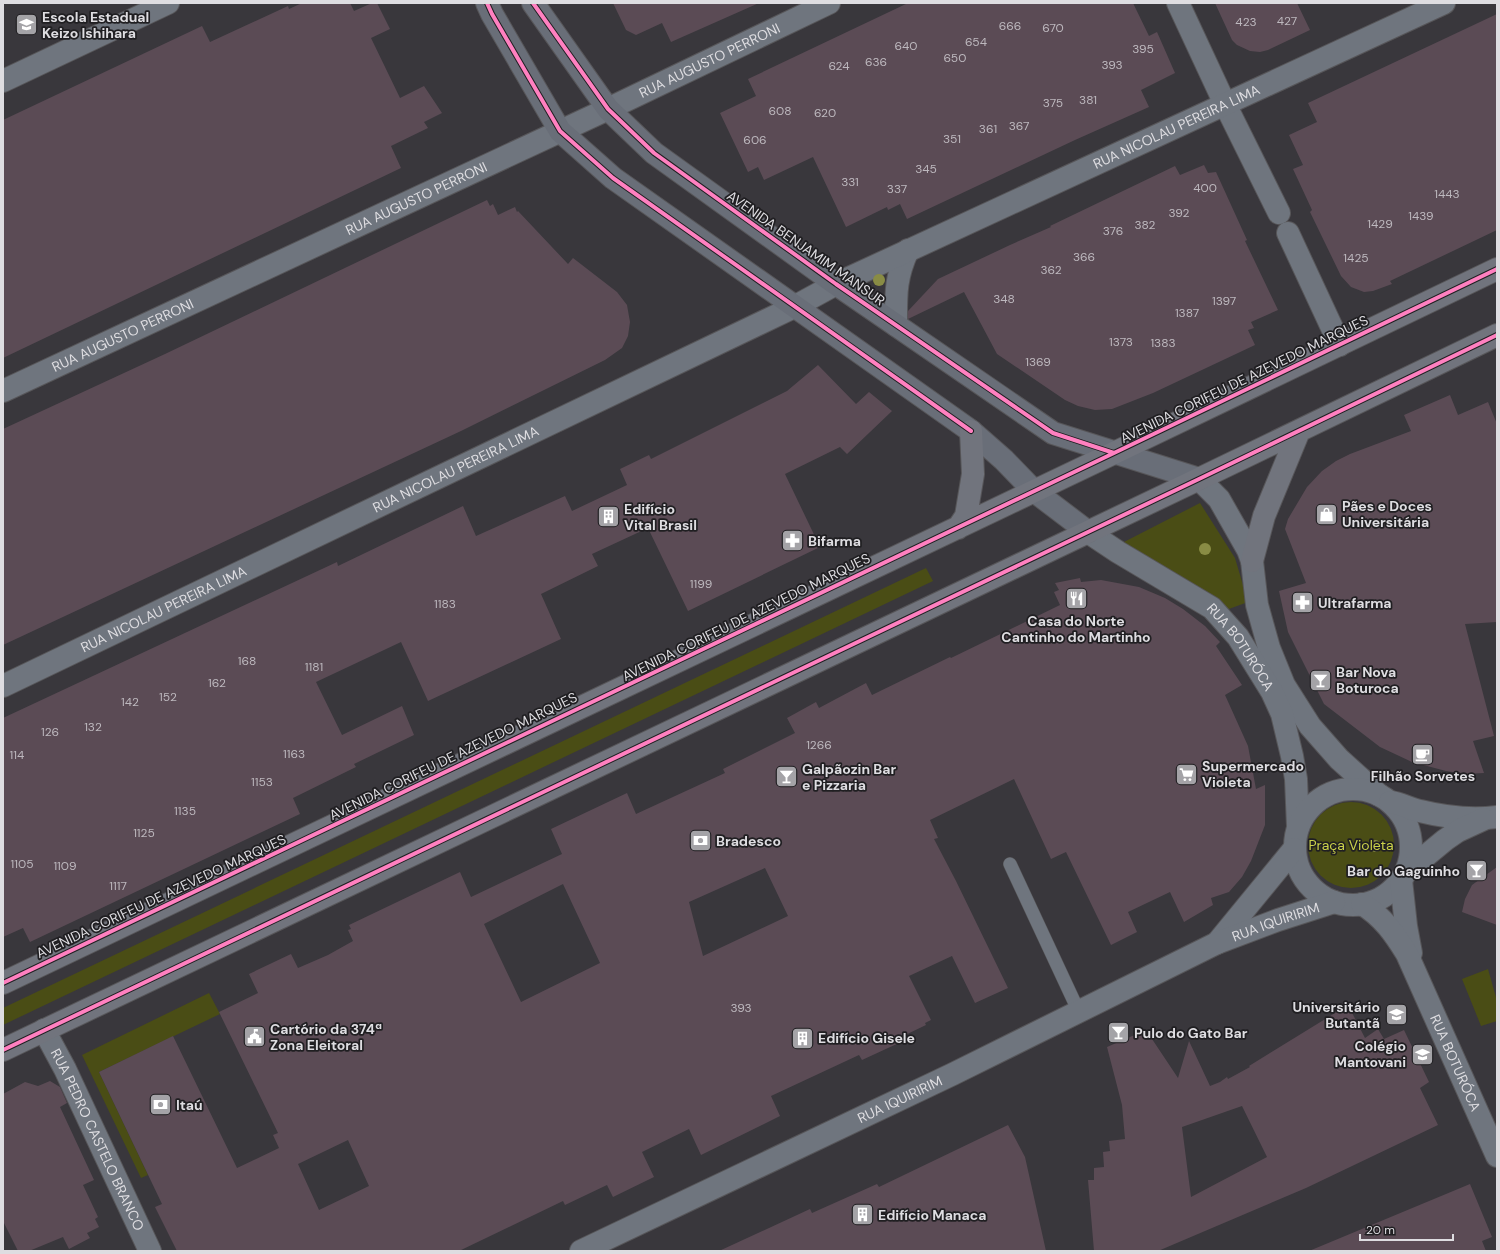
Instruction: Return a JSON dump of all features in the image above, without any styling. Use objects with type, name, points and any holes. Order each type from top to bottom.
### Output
[{"type":"main road","points":[[487,3],[560,130],[613,178],[971,431],[1004,460],[1034,491],[1088,532]]},
{"type":"main road","name":"AVENIDA BENJAMIM MANSUR","points":[[533,3],[608,109],[654,153],[836,284],[1053,433],[1199,479]]},
{"type":"main road","name":"AVENIDA CORIFEU DE AZEVEDO MARQUES","points":[[3,983],[958,528],[1497,269]]},
{"type":"main road","points":[[3,1050],[1199,479],[1497,335]]},
{"type":"main road","points":[[958,528],[966,516],[973,474],[971,431]]},
{"type":"main road","points":[[1252,561],[1264,516],[1299,431]]},
{"type":"street","points":[[3,81],[168,3]]},
{"type":"street","name":"RUA AUGUSTO PERRONI","points":[[3,391],[560,130],[608,109],[829,3]]},
{"type":"street","points":[[1178,3],[1225,104],[1279,213]]},
{"type":"street","name":"RUA NICOLAU PEREIRA LIMA","points":[[3,686],[794,307],[836,284],[1444,3]]},
{"type":"street","points":[[1288,234],[1340,345]]},
{"type":"street","points":[[896,325],[896,294],[898,276],[908,250]]},
{"type":"street","name":"RUA BOTURÓCA","points":[[1199,479],[1219,499],[1248,550],[1252,561],[1259,612],[1269,648],[1292,756],[1297,788],[1298,827]]},
{"type":"street","name":"RUA BOTURÓCA","points":[[1088,532],[1118,552],[1212,608],[1238,637],[1278,689],[1339,759],[1385,798]]},
{"type":"street","points":[[1360,789],[1418,811],[1435,814],[1492,818],[1458,831],[1445,840],[1403,877],[1390,892],[1377,900],[1362,904],[1348,905],[1334,902],[1319,894],[1306,882],[1298,866],[1294,849],[1298,827],[1308,810],[1323,797],[1340,790],[1360,789]]},
{"type":"street","points":[[1385,798],[1403,817],[1410,835],[1411,855],[1403,877]]},
{"type":"street","name":"RUA IQUIRIRIM","points":[[1217,943],[1294,849]]},
{"type":"street","name":"RUA BOTURÓCA","points":[[1403,877],[1406,926],[1415,970]]},
{"type":"street","name":"RUA IQUIRIRIM","points":[[580,1251],[953,1074],[1217,943],[1278,920],[1334,902]]},
{"type":"street","name":"RUA BOTURÓCA","points":[[1362,904],[1375,912],[1387,926],[1401,944],[1415,970],[1497,1156]]},
{"type":"street","name":"RUA PEDRO CASTELO BRANCO","points":[[44,1030],[65,1069],[150,1251]]},
{"type":"lane","points":[[1010,864],[1079,1012]]},
{"type":"green space","points":[[1200,503],[1235,558],[1248,602],[1226,610],[1122,543]]},
{"type":"green space","points":[[926,568],[933,581],[3,1025],[3,1008]]},
{"type":"green space","name":"Praça Violeta","points":[[1351,802],[1367,805],[1375,809],[1387,821],[1391,829],[1394,845],[1391,861],[1387,869],[1375,881],[1367,885],[1351,888],[1335,885],[1327,881],[1315,869],[1311,861],[1308,845],[1311,829],[1315,821],[1327,809],[1335,805]]},
{"type":"green space","points":[[1488,969],[1497,1001],[1497,1021],[1481,1026],[1462,979]]},
{"type":"green space","points":[[209,993],[220,1014],[99,1072],[148,1175],[141,1178],[82,1055]]},
{"type":"building","points":[[302,3],[350,3],[354,11],[372,3],[377,3],[390,29],[371,38],[400,98],[424,86],[442,113],[424,122],[428,128],[391,146],[401,168],[3,358],[3,120],[202,26],[210,42],[288,6],[289,9]]},
{"type":"building","points":[[613,3],[759,3],[671,42],[662,23],[636,35],[626,30]]},
{"type":"building","points":[[908,3],[1133,3],[1149,36],[1157,32],[1175,73],[1141,90],[1149,107],[907,219],[900,204],[888,210],[887,207],[846,227],[813,157],[764,180],[758,167],[748,172],[720,113],[756,96],[748,79]]},
{"type":"building","points":[[1215,3],[1297,3],[1310,30],[1268,50],[1260,52],[1250,51],[1237,45],[1232,40]]},
{"type":"building","points":[[1497,14],[1497,230],[1390,281],[1392,284],[1373,291],[1364,292],[1351,287],[1341,276],[1310,212],[1312,210],[1293,169],[1303,165],[1289,135],[1317,122],[1308,103]]},
{"type":"building","points":[[1204,165],[1208,173],[1216,172],[1247,240],[1245,241],[1278,310],[1251,322],[1254,328],[1248,330],[1255,345],[1153,393],[1112,409],[1095,410],[1078,406],[1065,400],[997,354],[964,292],[908,319],[908,311],[938,279],[1051,227],[1050,226],[1175,166],[1180,175]]},
{"type":"building","points":[[487,200],[490,206],[493,204],[498,215],[515,207],[517,212],[518,211],[568,264],[573,258],[617,292],[627,305],[630,322],[628,336],[622,348],[605,360],[461,431],[3,645],[3,429],[165,354]]},
{"type":"building","points":[[818,365],[856,404],[869,392],[892,411],[847,454],[840,447],[785,474],[820,547],[688,611],[648,528],[592,554],[598,566],[541,594],[561,639],[428,701],[401,642],[316,682],[342,735],[402,706],[414,735],[354,764],[356,767],[293,798],[300,814],[30,942],[23,928],[3,937],[3,718],[337,562],[338,566],[463,506],[476,536],[565,496],[572,511],[627,485],[620,469],[649,455],[651,459],[787,391]]},
{"type":"building","points":[[1450,395],[1458,415],[1488,402],[1497,424],[1497,622],[1465,624],[1494,736],[1473,741],[1484,773],[1465,774],[1446,771],[1412,762],[1380,747],[1324,704],[1288,632],[1279,591],[1306,583],[1285,529],[1288,519],[1307,487],[1322,471],[1336,461],[1350,454],[1411,431],[1404,415]]},
{"type":"building","points":[[1080,578],[1081,582],[1101,580],[1139,587],[1165,598],[1183,609],[1205,626],[1220,642],[1216,646],[1242,685],[1225,695],[1248,746],[1256,789],[1265,785],[1265,825],[1251,861],[1242,877],[1229,892],[1211,898],[1213,905],[1184,922],[1170,892],[1128,912],[1137,932],[1111,945],[1066,852],[1051,859],[1014,779],[930,820],[938,838],[934,839],[1008,988],[975,1003],[952,956],[909,976],[931,1020],[925,1023],[926,1025],[899,1038],[901,1042],[862,1060],[859,1055],[771,1096],[780,1116],[701,1155],[689,1129],[642,1152],[654,1177],[613,1197],[607,1185],[565,1205],[563,1201],[459,1251],[177,1251],[155,1207],[162,1204],[99,1072],[173,1036],[237,1168],[279,1148],[273,1135],[278,1133],[219,1012],[258,993],[249,974],[291,954],[298,968],[328,955],[353,941],[348,930],[351,929],[349,925],[460,872],[471,897],[562,854],[551,829],[627,793],[636,814],[725,773],[723,769],[795,733],[787,718],[816,702],[819,708],[866,683],[872,695],[1060,605],[1054,592],[1059,590],[1055,583]],"holes":[[[765,868],[788,916],[703,956],[689,902]],[[563,884],[600,963],[521,1002],[484,924]],[[348,1140],[369,1186],[319,1210],[298,1164]]]},
{"type":"building","points":[[1497,867],[1497,925],[1462,912],[1465,899],[1472,885]]},
{"type":"building","points":[[1348,1005],[1365,1038],[1378,1029],[1384,1039],[1404,1030],[1429,1082],[1420,1088],[1438,1125],[1306,1188],[1158,1251],[1094,1251],[1088,1180],[1094,1180],[1094,1168],[1104,1167],[1103,1152],[1110,1151],[1109,1141],[1125,1139],[1122,1105],[1107,1047],[1146,1030],[1178,1078],[1189,1041],[1210,1086],[1227,1077],[1228,1079],[1250,1067],[1249,1066]],"holes":[[[1242,1106],[1267,1157],[1191,1197],[1182,1127]]]},
{"type":"building","points":[[50,1081],[60,1087],[67,1103],[60,1107],[94,1180],[83,1185],[98,1217],[95,1219],[99,1227],[87,1233],[90,1238],[69,1249],[63,1237],[29,1251],[18,1251],[3,1221],[3,1094],[25,1082],[38,1086]]},
{"type":"building","points":[[1008,1125],[1025,1157],[1046,1251],[719,1251],[810,1209],[812,1213],[877,1184],[879,1187]]},
{"type":"building","points":[[1470,1184],[1492,1237],[1482,1241],[1486,1251],[1309,1251]]},
{"type":"cycle path","points":[[487,3],[560,131],[613,178],[971,431]]},
{"type":"cycle path","points":[[533,3],[608,109],[654,153],[836,284],[1053,433],[1114,453]]},
{"type":"cycle path","points":[[3,983],[1497,269]]},
{"type":"cycle path","points":[[3,1050],[1199,479],[1497,335]]},
{"type":"place","name":"Escola Estadual Keizo Ishihara","points":[[26,25]]},
{"type":"place","name":"Pães e Doces Universitária","points":[[1327,514]]},
{"type":"place","name":"Edifício Vital Brasil","points":[[609,517]]},
{"type":"place","name":"Bifarma","points":[[793,541]]},
{"type":"place","name":"Casa do Norte Cantinho do Martinho","points":[[1076,599]]},
{"type":"place","name":"Ultrafarma","points":[[1303,603]]},
{"type":"place","name":"Bar Nova Boturoca","points":[[1321,680]]},
{"type":"place","name":"Filhão Sorvetes","points":[[1423,754]]},
{"type":"place","name":"Supermercado Violeta","points":[[1187,774]]},
{"type":"place","name":"Galpãozin Bar e Pizzaria","points":[[786,777]]},
{"type":"place","name":"Bradesco","points":[[701,841]]},
{"type":"place","name":"Bar do Gaguinho","points":[[1476,871]]},
{"type":"place","name":"Universitário Butantã","points":[[1396,1015]]},
{"type":"place","name":"Pulo do Gato Bar","points":[[1118,1033]]},
{"type":"place","name":"Cartório da 374ª Zona Eleitoral","points":[[255,1037]]},
{"type":"place","name":"Edifício Gisele","points":[[803,1038]]},
{"type":"place","name":"Colégio Mantovani","points":[[1422,1054]]},
{"type":"place","name":"Itaú","points":[[161,1105]]},
{"type":"place","name":"Edifício Manaca","points":[[863,1215]]}]
